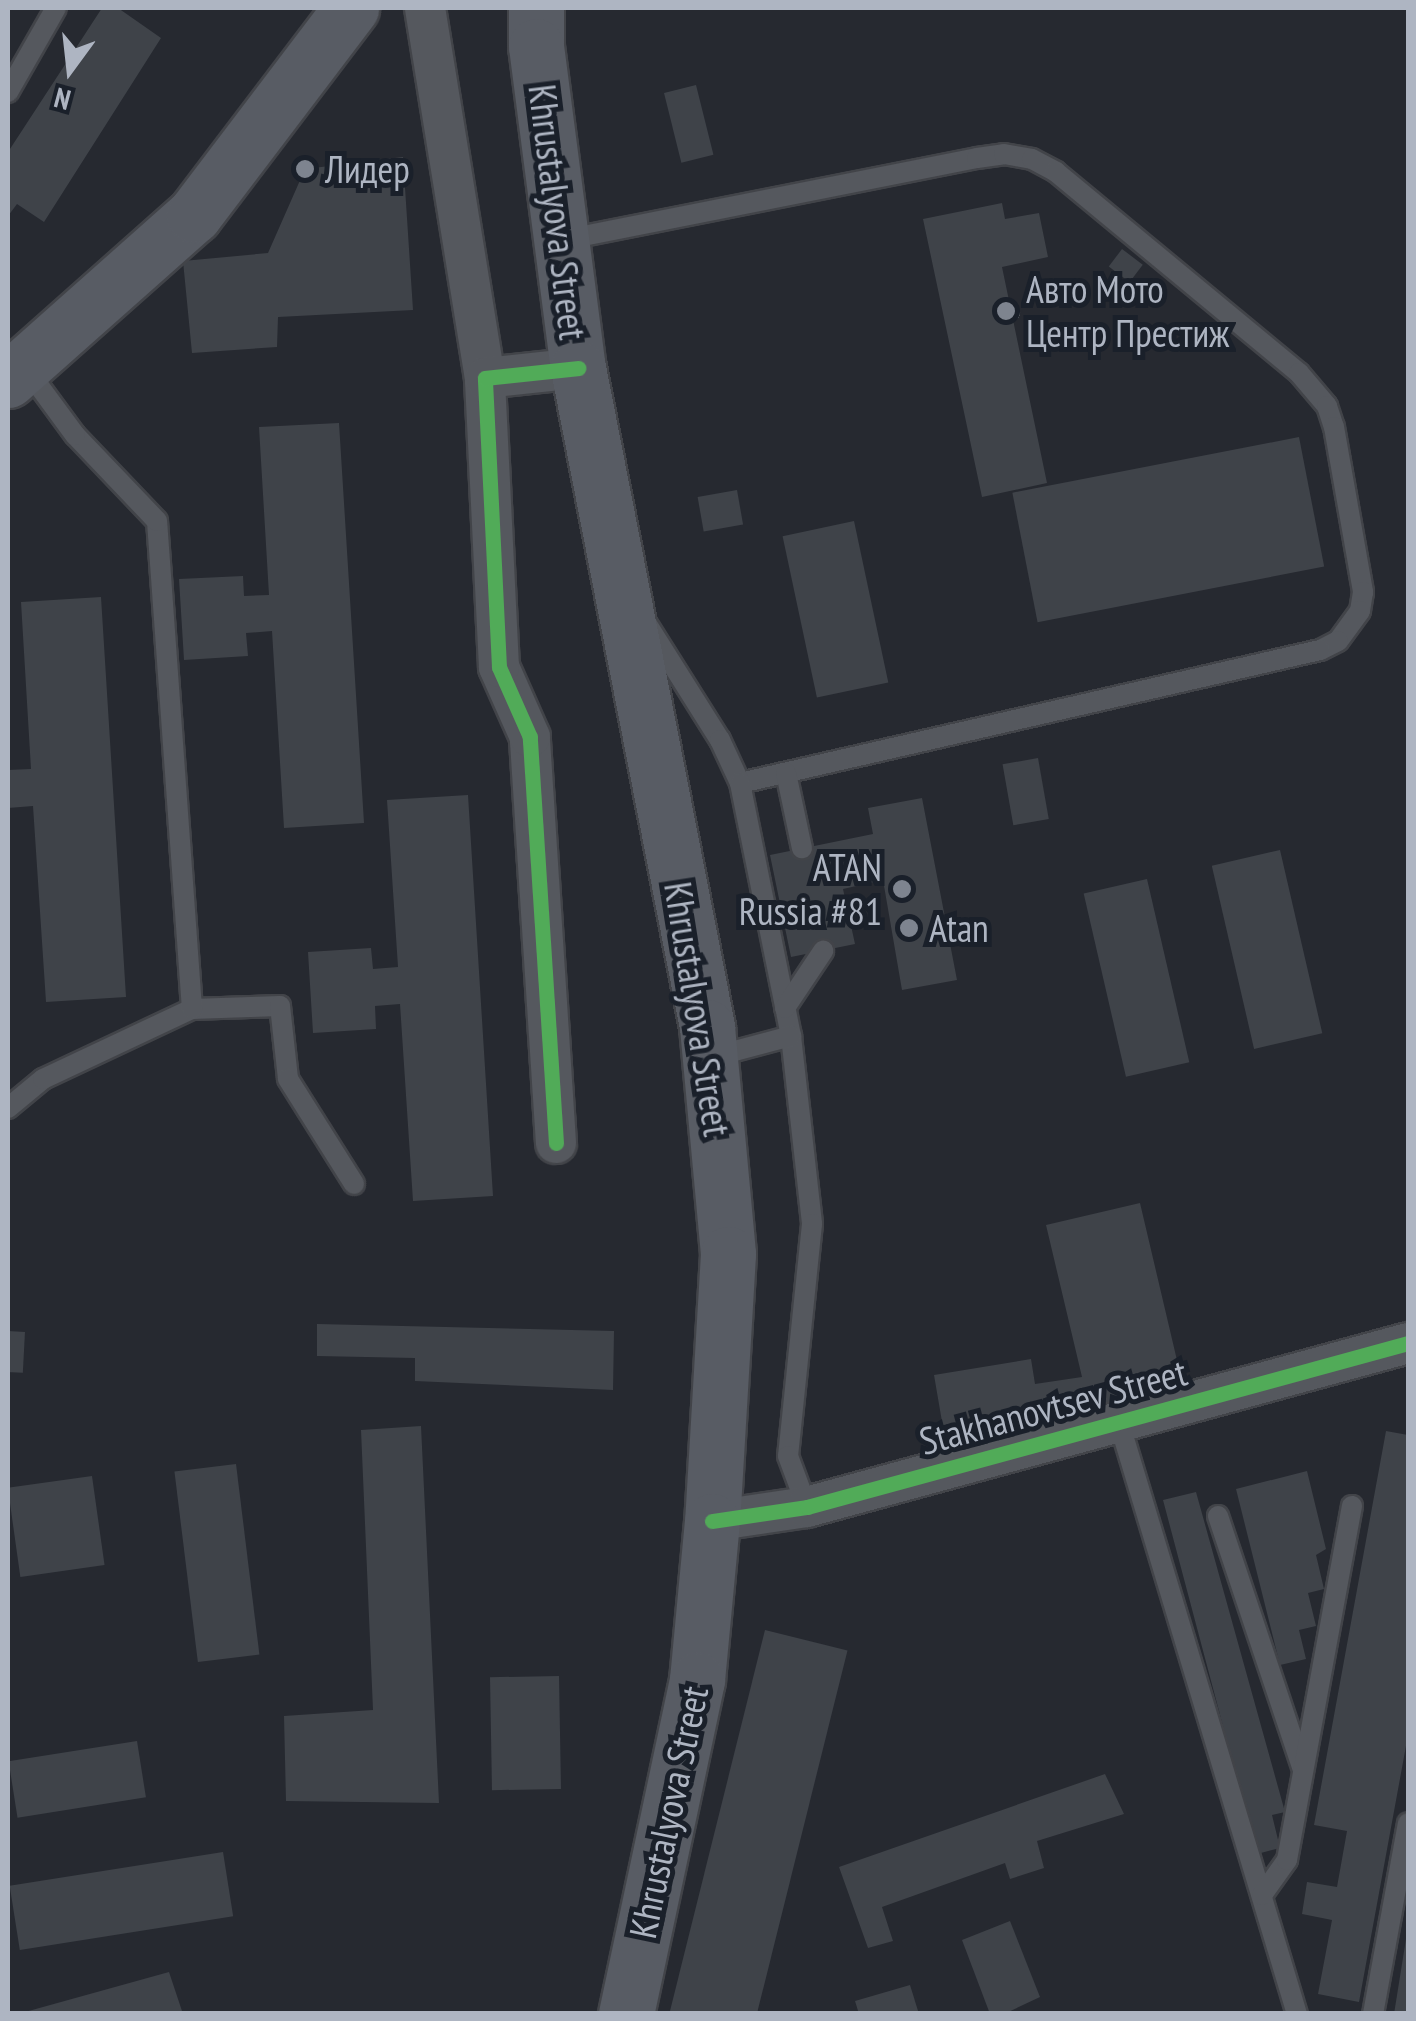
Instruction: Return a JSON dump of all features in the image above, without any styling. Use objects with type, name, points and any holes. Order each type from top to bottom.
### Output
[{"type":"main road","points":[[16,373],[194,215],[351,8]]},
{"type":"main road","name":"Khrustalyova Street","points":[[536,8],[536,46],[578,368],[712,1057],[728,1254],[712,1522],[696,1680],[626,2014]]},
{"type":"street","points":[[425,8],[486,378],[499,668],[530,737],[556,1143]]},
{"type":"street","points":[[486,378],[578,368]]},
{"type":"street","name":"Stakhanovtsev Street","points":[[712,1522],[808,1506],[1408,1343]]},
{"type":"lane","points":[[8,92],[56,8]]},
{"type":"lane","points":[[561,241],[977,158],[1004,154],[1032,159],[1056,172],[1285,361],[1315,388],[1327,406],[1364,592],[1360,611],[1338,641],[1320,650],[740,784]]},
{"type":"lane","points":[[16,373],[157,522],[192,1009]]},
{"type":"lane","points":[[623,586],[720,740],[740,784],[791,1036],[812,1224],[788,1456],[808,1506]]},
{"type":"lane","points":[[786,772],[802,848]]},
{"type":"lane","points":[[785,1008],[823,951]]},
{"type":"lane","points":[[8,1108],[43,1079],[192,1009],[280,1006],[288,1078],[354,1184]]},
{"type":"lane","points":[[712,1057],[791,1036]]},
{"type":"lane","points":[[1119,1422],[1262,1895],[1302,2013]]},
{"type":"lane","points":[[1262,1895],[1287,1860],[1352,1506]]},
{"type":"lane","points":[[1218,1516],[1303,1772]]},
{"type":"lane","points":[[1373,2014],[1408,1822]]},
{"type":"path","points":[[1012,313],[1046,326]]},
{"type":"building","points":[[102,8],[118,8],[161,38],[44,222],[17,204],[8,216],[8,152]]},
{"type":"building","points":[[696,85],[713,155],[681,163],[664,93]]},
{"type":"building","points":[[403,157],[413,310],[278,317],[277,347],[192,353],[183,261],[268,253],[305,169]]},
{"type":"building","points":[[1002,203],[1005,219],[1039,213],[1048,257],[1002,267],[1047,483],[982,497],[923,219]]},
{"type":"building","points":[[1122,249],[1143,265],[1130,282],[1109,267]]},
{"type":"building","points":[[339,423],[364,823],[284,828],[272,631],[246,633],[248,656],[184,660],[179,579],[243,576],[244,596],[269,595],[259,427]]},
{"type":"building","points":[[1299,437],[1324,567],[1038,622],[1012,493]]},
{"type":"building","points":[[737,490],[743,524],[704,531],[698,497]]},
{"type":"building","points":[[854,521],[888,682],[817,698],[783,536]]},
{"type":"building","points":[[101,597],[126,997],[46,1002],[33,806],[8,808],[8,770],[31,769],[21,602]]},
{"type":"building","points":[[1038,758],[1049,819],[1013,825],[1003,764]]},
{"type":"building","points":[[468,795],[493,1196],[413,1201],[400,1004],[375,1006],[376,1029],[313,1033],[308,952],[371,948],[373,969],[398,967],[387,800]]},
{"type":"building","points":[[922,798],[957,980],[902,990],[883,880],[843,889],[855,944],[791,957],[770,855],[873,834],[868,808]]},
{"type":"building","points":[[1280,850],[1322,1033],[1254,1049],[1212,866]]},
{"type":"building","points":[[1147,879],[1189,1062],[1126,1077],[1084,894]]},
{"type":"building","points":[[1140,1203],[1184,1390],[1090,1411],[1088,1406],[1039,1413],[1042,1429],[946,1445],[934,1375],[1031,1359],[1035,1384],[1082,1377],[1046,1225]]},
{"type":"building","points":[[317,1324],[614,1331],[613,1390],[415,1381],[415,1358],[317,1356]]},
{"type":"building","points":[[8,1331],[25,1332],[23,1373],[8,1372]]},
{"type":"building","points":[[421,1426],[439,1803],[286,1801],[284,1716],[373,1710],[361,1430]]},
{"type":"building","points":[[1386,1431],[1408,1435],[1408,1735],[1359,2002],[1318,1994],[1332,1920],[1302,1914],[1307,1882],[1337,1887],[1347,1831],[1314,1825]]},
{"type":"building","points":[[236,1464],[259,1655],[198,1662],[174,1472]]},
{"type":"building","points":[[1307,1471],[1326,1549],[1316,1555],[1324,1589],[1308,1593],[1316,1626],[1299,1630],[1306,1659],[1280,1665],[1236,1489]]},
{"type":"building","points":[[92,1476],[105,1565],[20,1577],[8,1488]]},
{"type":"building","points":[[1196,1492],[1285,1812],[1272,1815],[1280,1848],[1257,1854],[1163,1500]]},
{"type":"building","points":[[765,1630],[847,1651],[757,2014],[669,2013]]},
{"type":"building","points":[[559,1676],[561,1789],[492,1790],[490,1677]]},
{"type":"building","points":[[137,1741],[146,1797],[18,1818],[9,1761]]},
{"type":"building","points":[[1105,1774],[1124,1814],[1037,1841],[1044,1868],[1010,1879],[1005,1863],[882,1907],[893,1941],[868,1948],[839,1867]]},
{"type":"building","points":[[223,1852],[233,1916],[20,1950],[10,1886]]},
{"type":"building","points":[[1010,1921],[1040,1997],[1004,2014],[990,2014],[962,1940]]},
{"type":"building","points":[[1406,1939],[1408,2014],[1394,2014]]},
{"type":"building","points":[[169,1972],[183,2014],[25,2014],[25,2012]]},
{"type":"building","points":[[910,1985],[919,2014],[859,2014],[855,2001]]},
{"type":"cycle path","points":[[556,1143],[530,737],[499,667],[485,378],[578,368]]},
{"type":"cycle path","points":[[712,1521],[807,1507],[1408,1343]]},
{"type":"place","name":"Лидер","points":[[305,169]]},
{"type":"place","name":"Авто Мото Центр Престиж","points":[[1006,311]]},
{"type":"place","name":"ATAN Russia #81","points":[[902,889]]},
{"type":"place","name":"Atan","points":[[909,928]]}]
